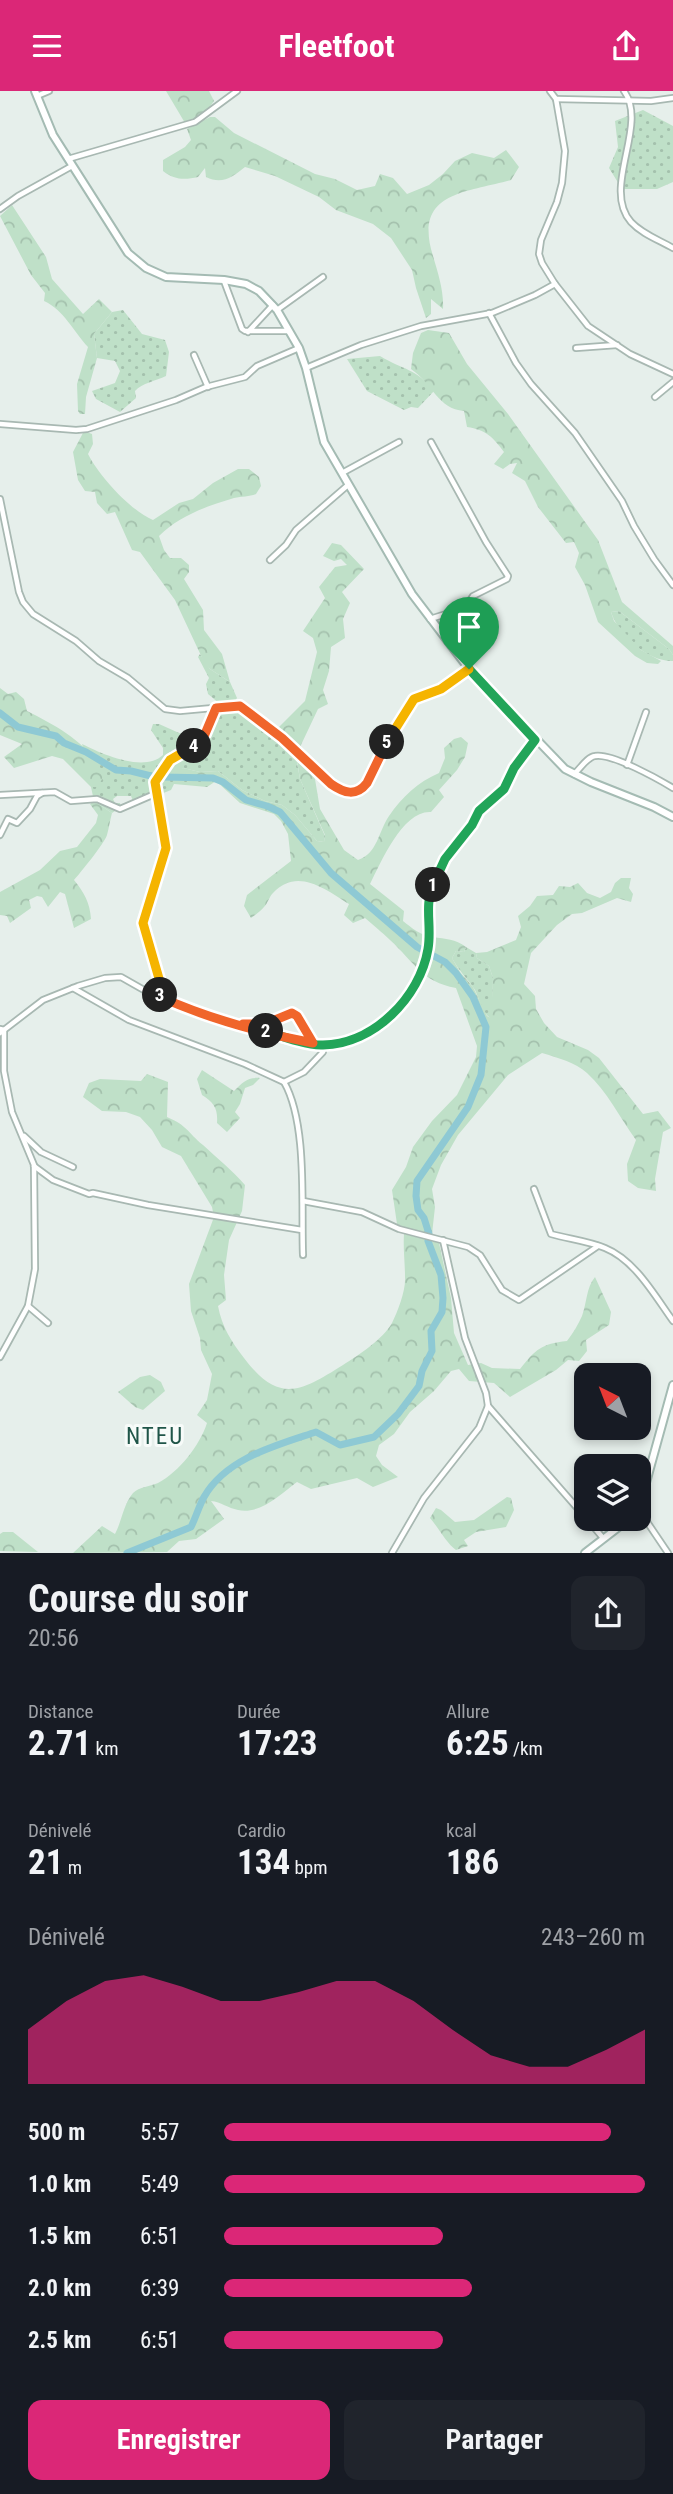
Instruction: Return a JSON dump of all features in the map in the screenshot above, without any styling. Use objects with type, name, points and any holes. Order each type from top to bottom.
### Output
[{"type":"street","points":[[49,91],[36,94],[46,121],[128,253],[146,268],[173,278],[224,280],[246,284],[259,291],[275,307],[299,348],[306,367],[324,442],[429,619],[469,669],[554,760],[574,774],[673,816]]},
{"type":"street","points":[[0,209],[70,162],[195,122],[237,91]]},
{"type":"street","points":[[550,91],[556,99],[565,143],[562,183],[541,240],[541,263],[588,326],[646,363],[673,374]]},
{"type":"street","points":[[624,91],[630,100],[631,118],[622,175],[624,208],[630,221],[639,229],[673,248]]},
{"type":"street","points":[[556,99],[651,101],[673,98]]},
{"type":"street","points":[[248,332],[275,307],[323,277]]},
{"type":"street","points":[[224,280],[242,329],[248,332],[290,331]]},
{"type":"street","points":[[306,367],[361,345],[421,327],[489,313],[555,284]]},
{"type":"street","points":[[489,313],[516,363],[575,433],[622,501],[654,559],[673,585]]},
{"type":"street","points":[[576,348],[617,345]]},
{"type":"street","points":[[0,423],[88,429],[208,387],[245,377],[257,366],[299,348]]},
{"type":"street","points":[[194,355],[208,387]]},
{"type":"street","points":[[655,397],[673,382]]},
{"type":"street","points":[[342,473],[399,442]]},
{"type":"street","points":[[429,619],[465,608],[473,596],[508,576],[486,542],[431,442]]},
{"type":"street","points":[[270,560],[278,555],[296,530],[348,485]]},
{"type":"street","points":[[0,499],[19,591],[28,609],[84,647],[99,661],[128,678],[165,709],[244,707],[339,790],[354,793],[367,783],[392,730],[411,702],[420,695],[447,686],[469,669]]},
{"type":"street","points":[[158,996],[162,989],[143,923],[166,848],[155,782],[162,769],[174,757],[201,740],[216,708]]},
{"type":"street","points":[[627,765],[646,712]]},
{"type":"street","points":[[0,1357],[28,1306],[35,1269],[34,1165],[12,1112],[4,1071],[1,1031],[43,1000],[73,988],[111,977],[121,977],[151,994],[195,1011],[322,1045],[369,1031],[391,1015],[404,1000],[425,961],[429,941],[427,911],[430,893],[442,865],[472,825],[479,811],[504,789],[514,768],[535,740]]},
{"type":"street","points":[[574,774],[589,758],[596,756],[627,765],[673,788]]},
{"type":"street","points":[[0,835],[8,819],[17,823],[43,792]]},
{"type":"street","points":[[0,795],[55,793],[75,801],[97,799],[120,809],[157,793]]},
{"type":"street","points":[[73,988],[129,1020],[245,1064],[284,1082],[291,1098],[296,1122],[303,1201],[303,1255]]},
{"type":"street","points":[[243,1024],[265,1024],[292,1013],[297,1016],[313,1043]]},
{"type":"street","points":[[284,1082],[311,1067],[323,1052],[322,1045]]},
{"type":"street","points":[[21,1133],[41,1152],[73,1167]]},
{"type":"street","points":[[34,1165],[53,1180],[89,1194],[302,1230]]},
{"type":"street","points":[[534,1189],[551,1234],[598,1245],[624,1259],[641,1277],[673,1321]]},
{"type":"street","points":[[303,1201],[362,1212],[399,1229],[468,1247],[475,1252],[502,1290],[519,1300],[598,1245]]},
{"type":"street","points":[[392,1552],[424,1498],[479,1428],[488,1406],[486,1393],[465,1338],[443,1240]]},
{"type":"street","points":[[28,1306],[48,1324]]},
{"type":"street","points":[[651,1465],[673,1385]]},
{"type":"street","points":[[488,1406],[574,1504]]},
{"type":"street","points":[[651,1527],[668,1552]]},
{"type":"street","points":[[597,1531],[603,1538]]},
{"type":"street","points":[[585,1552],[613,1531]]},
{"type":"green space","points":[[166,91],[209,91],[214,101],[202,115],[185,123]]},
{"type":"green space","points":[[643,110],[673,126],[673,182],[657,189],[622,189],[609,168],[618,147],[615,121]]},
{"type":"green space","points":[[215,117],[234,133],[315,174],[335,179],[357,190],[375,186],[380,174],[393,178],[407,194],[429,185],[455,161],[472,153],[494,158],[506,150],[519,167],[511,180],[461,193],[437,207],[430,219],[429,235],[442,289],[443,309],[431,299],[431,314],[426,318],[412,270],[391,238],[373,224],[336,210],[319,197],[275,176],[245,167],[232,177],[222,180],[206,177],[205,168],[198,177],[189,179],[175,178],[163,171],[163,160],[185,147],[191,140],[187,129]]},
{"type":"green space","points":[[12,205],[46,257],[52,279],[83,314],[99,299],[112,312],[94,334],[97,358],[86,397],[85,414],[78,411],[77,384],[88,347],[63,315],[44,301],[45,293],[31,275],[0,216]]},
{"type":"green space","points":[[123,310],[142,334],[165,340],[169,352],[166,376],[138,388],[135,391],[136,398],[120,412],[96,399],[92,391],[115,383],[120,371],[115,361],[97,358],[94,334],[112,312]]},
{"type":"green space","points":[[428,330],[449,333],[467,364],[508,414],[598,540],[622,602],[673,646],[673,655],[669,649],[619,611],[611,612],[614,621],[641,650],[661,661],[658,664],[647,663],[635,656],[598,622],[585,585],[575,567],[579,553],[574,542],[566,543],[538,507],[525,481],[512,473],[517,463],[503,469],[494,464],[504,452],[496,442],[484,432],[467,427],[464,411],[448,406],[411,369],[413,353],[421,333]]},
{"type":"green space","points":[[380,356],[415,374],[434,391],[418,408],[404,410],[367,391],[347,359]]},
{"type":"green space","points":[[84,431],[92,434],[93,444],[88,454],[100,472],[125,501],[153,520],[179,503],[193,499],[213,483],[238,469],[249,469],[259,477],[261,486],[256,494],[234,498],[194,512],[159,536],[170,558],[181,558],[189,565],[189,572],[184,579],[203,610],[204,630],[222,654],[230,682],[204,662],[175,600],[140,552],[132,550],[115,512],[107,514],[97,503],[95,492],[85,491],[78,480],[73,452]]},
{"type":"green space","points":[[332,543],[341,545],[364,569],[342,592],[350,603],[343,619],[345,638],[331,647],[329,671],[323,690],[328,704],[318,709],[300,747],[277,729],[305,701],[317,652],[313,638],[303,631],[325,598],[319,587],[335,567],[347,565],[341,559],[334,561],[323,556]]},
{"type":"green space","points":[[619,611],[669,649],[673,661],[644,652],[627,638],[611,612]]},
{"type":"green space","points":[[200,654],[210,669],[230,682],[237,698],[233,704],[220,704],[208,694],[206,684],[209,678],[198,657]]},
{"type":"green space","points":[[0,688],[8,694],[16,692],[24,699],[27,711],[72,737],[90,754],[104,775],[98,787],[91,787],[63,759],[52,756],[14,768],[4,757],[22,744],[0,735]]},
{"type":"green space","points":[[220,711],[246,712],[290,748],[296,757],[300,779],[325,836],[324,842],[317,841],[295,815],[282,805],[265,801],[242,790],[218,771],[200,772],[183,768],[168,780],[216,781],[207,787],[174,784],[171,790],[161,794],[156,783],[166,767],[179,755],[202,744],[210,734]]},
{"type":"green space","points":[[153,724],[159,724],[197,741],[158,769],[152,783],[152,795],[133,801],[131,796],[117,796],[113,799],[115,803],[120,803],[121,807],[112,813],[94,801],[91,787],[98,787],[82,744],[123,760],[155,760],[163,755],[163,748],[151,730]]},
{"type":"green space","points":[[461,737],[468,743],[465,757],[439,790],[444,797],[431,812],[411,819],[402,828],[370,884],[404,911],[403,921],[417,931],[466,947],[464,952],[456,951],[452,958],[473,987],[487,1016],[491,1018],[493,978],[489,966],[477,958],[476,953],[487,952],[516,940],[521,927],[518,916],[537,896],[553,895],[559,886],[570,887],[578,883],[587,893],[600,898],[611,892],[621,878],[631,878],[631,902],[617,898],[582,913],[572,914],[557,925],[531,953],[524,984],[535,996],[536,1009],[544,1023],[557,1037],[588,1050],[599,1058],[643,1114],[658,1111],[671,1128],[663,1132],[655,1179],[656,1191],[638,1188],[628,1181],[627,1164],[636,1140],[607,1096],[582,1069],[542,1053],[508,1075],[458,1135],[441,1165],[432,1189],[435,1207],[432,1234],[410,1230],[397,1224],[392,1190],[406,1167],[413,1147],[432,1121],[457,1095],[476,1057],[477,1046],[456,988],[435,981],[419,970],[365,918],[353,923],[344,915],[349,904],[311,883],[301,881],[282,885],[251,918],[244,906],[247,895],[291,861],[288,834],[281,821],[274,814],[240,803],[216,781],[167,780],[168,774],[183,768],[200,772],[218,771],[242,790],[265,801],[282,805],[295,815],[317,841],[324,842],[325,835],[300,779],[297,761],[306,767],[315,779],[320,809],[344,850],[358,860],[374,847],[385,822],[405,796],[439,773],[445,758],[444,748],[454,739]]},
{"type":"green space","points":[[94,801],[112,813],[105,839],[74,880],[86,898],[91,919],[74,928],[65,894],[60,892],[48,907],[42,897],[29,900],[31,908],[10,923],[7,916],[0,915],[0,892],[40,870],[60,851],[77,847],[96,823],[98,815],[90,804]]},
{"type":"green space","points":[[466,947],[489,966],[493,978],[492,1019],[486,1014],[475,990],[452,958],[456,951],[464,952]]},
{"type":"green space","points":[[202,1070],[234,1091],[252,1078],[260,1078],[245,1088],[235,1112],[240,1118],[227,1132],[217,1123],[214,1106],[202,1095],[197,1079]]},
{"type":"green space","points":[[147,1074],[168,1082],[167,1117],[183,1126],[245,1185],[242,1211],[229,1240],[224,1275],[226,1300],[218,1306],[235,1346],[257,1373],[279,1388],[302,1387],[314,1382],[370,1346],[388,1329],[404,1288],[404,1234],[439,1243],[451,1298],[454,1333],[468,1365],[481,1363],[492,1368],[520,1369],[540,1349],[567,1341],[582,1316],[588,1290],[595,1277],[611,1312],[609,1325],[586,1340],[587,1351],[579,1361],[568,1360],[510,1397],[494,1383],[469,1381],[459,1369],[451,1371],[434,1391],[410,1412],[394,1434],[379,1445],[376,1456],[382,1465],[398,1477],[373,1487],[357,1478],[311,1489],[297,1482],[262,1507],[246,1511],[211,1501],[224,1519],[196,1539],[179,1541],[167,1552],[73,1553],[102,1526],[115,1534],[133,1493],[158,1483],[174,1472],[194,1449],[207,1423],[197,1415],[207,1400],[212,1374],[201,1350],[191,1311],[189,1284],[214,1217],[212,1207],[181,1156],[162,1147],[140,1117],[126,1112],[102,1111],[83,1097],[89,1083],[100,1079],[141,1081]]},
{"type":"green space","points":[[150,1375],[161,1382],[165,1391],[143,1410],[135,1407],[118,1392],[140,1377]]},
{"type":"green space","points":[[507,1497],[511,1498],[514,1510],[506,1527],[476,1532],[464,1540],[468,1546],[456,1550],[430,1518],[436,1508],[455,1522],[474,1520]]},
{"type":"green space","points":[[13,1532],[38,1552],[0,1551],[0,1534]]},
{"type":"waterway","points":[[0,713],[18,727],[56,736],[64,743],[86,752],[116,770],[155,777]]},
{"type":"waterway","points":[[162,777],[213,778],[223,782],[246,800],[280,812],[331,873],[417,947],[445,962],[473,997],[486,1027],[481,1075],[468,1107],[417,1181],[418,1210],[424,1218],[429,1234]]},
{"type":"waterway","points":[[127,1553],[191,1527],[204,1497],[214,1484],[225,1472],[254,1455],[316,1432],[340,1445],[374,1437],[398,1414],[419,1386],[422,1371],[432,1351],[431,1331],[442,1312],[441,1275],[428,1241]]},
{"type":"district","name":"NTEU","points":[[155,1436]]},
{"type":"route","points":[[469,669],[447,686],[420,695],[411,702],[392,730],[367,783],[354,793],[339,790],[331,784],[295,749],[244,707],[216,708],[203,737],[170,760],[155,782],[166,848],[143,923],[162,989],[158,996],[195,1011],[259,1030],[276,1034],[313,1043],[297,1016],[292,1013],[265,1024],[243,1024],[259,1030],[313,1043],[322,1045],[369,1031],[398,1009],[425,961],[429,941],[427,911],[430,893],[445,859],[472,825],[479,811],[504,789],[514,768],[535,740],[469,669]]}]
